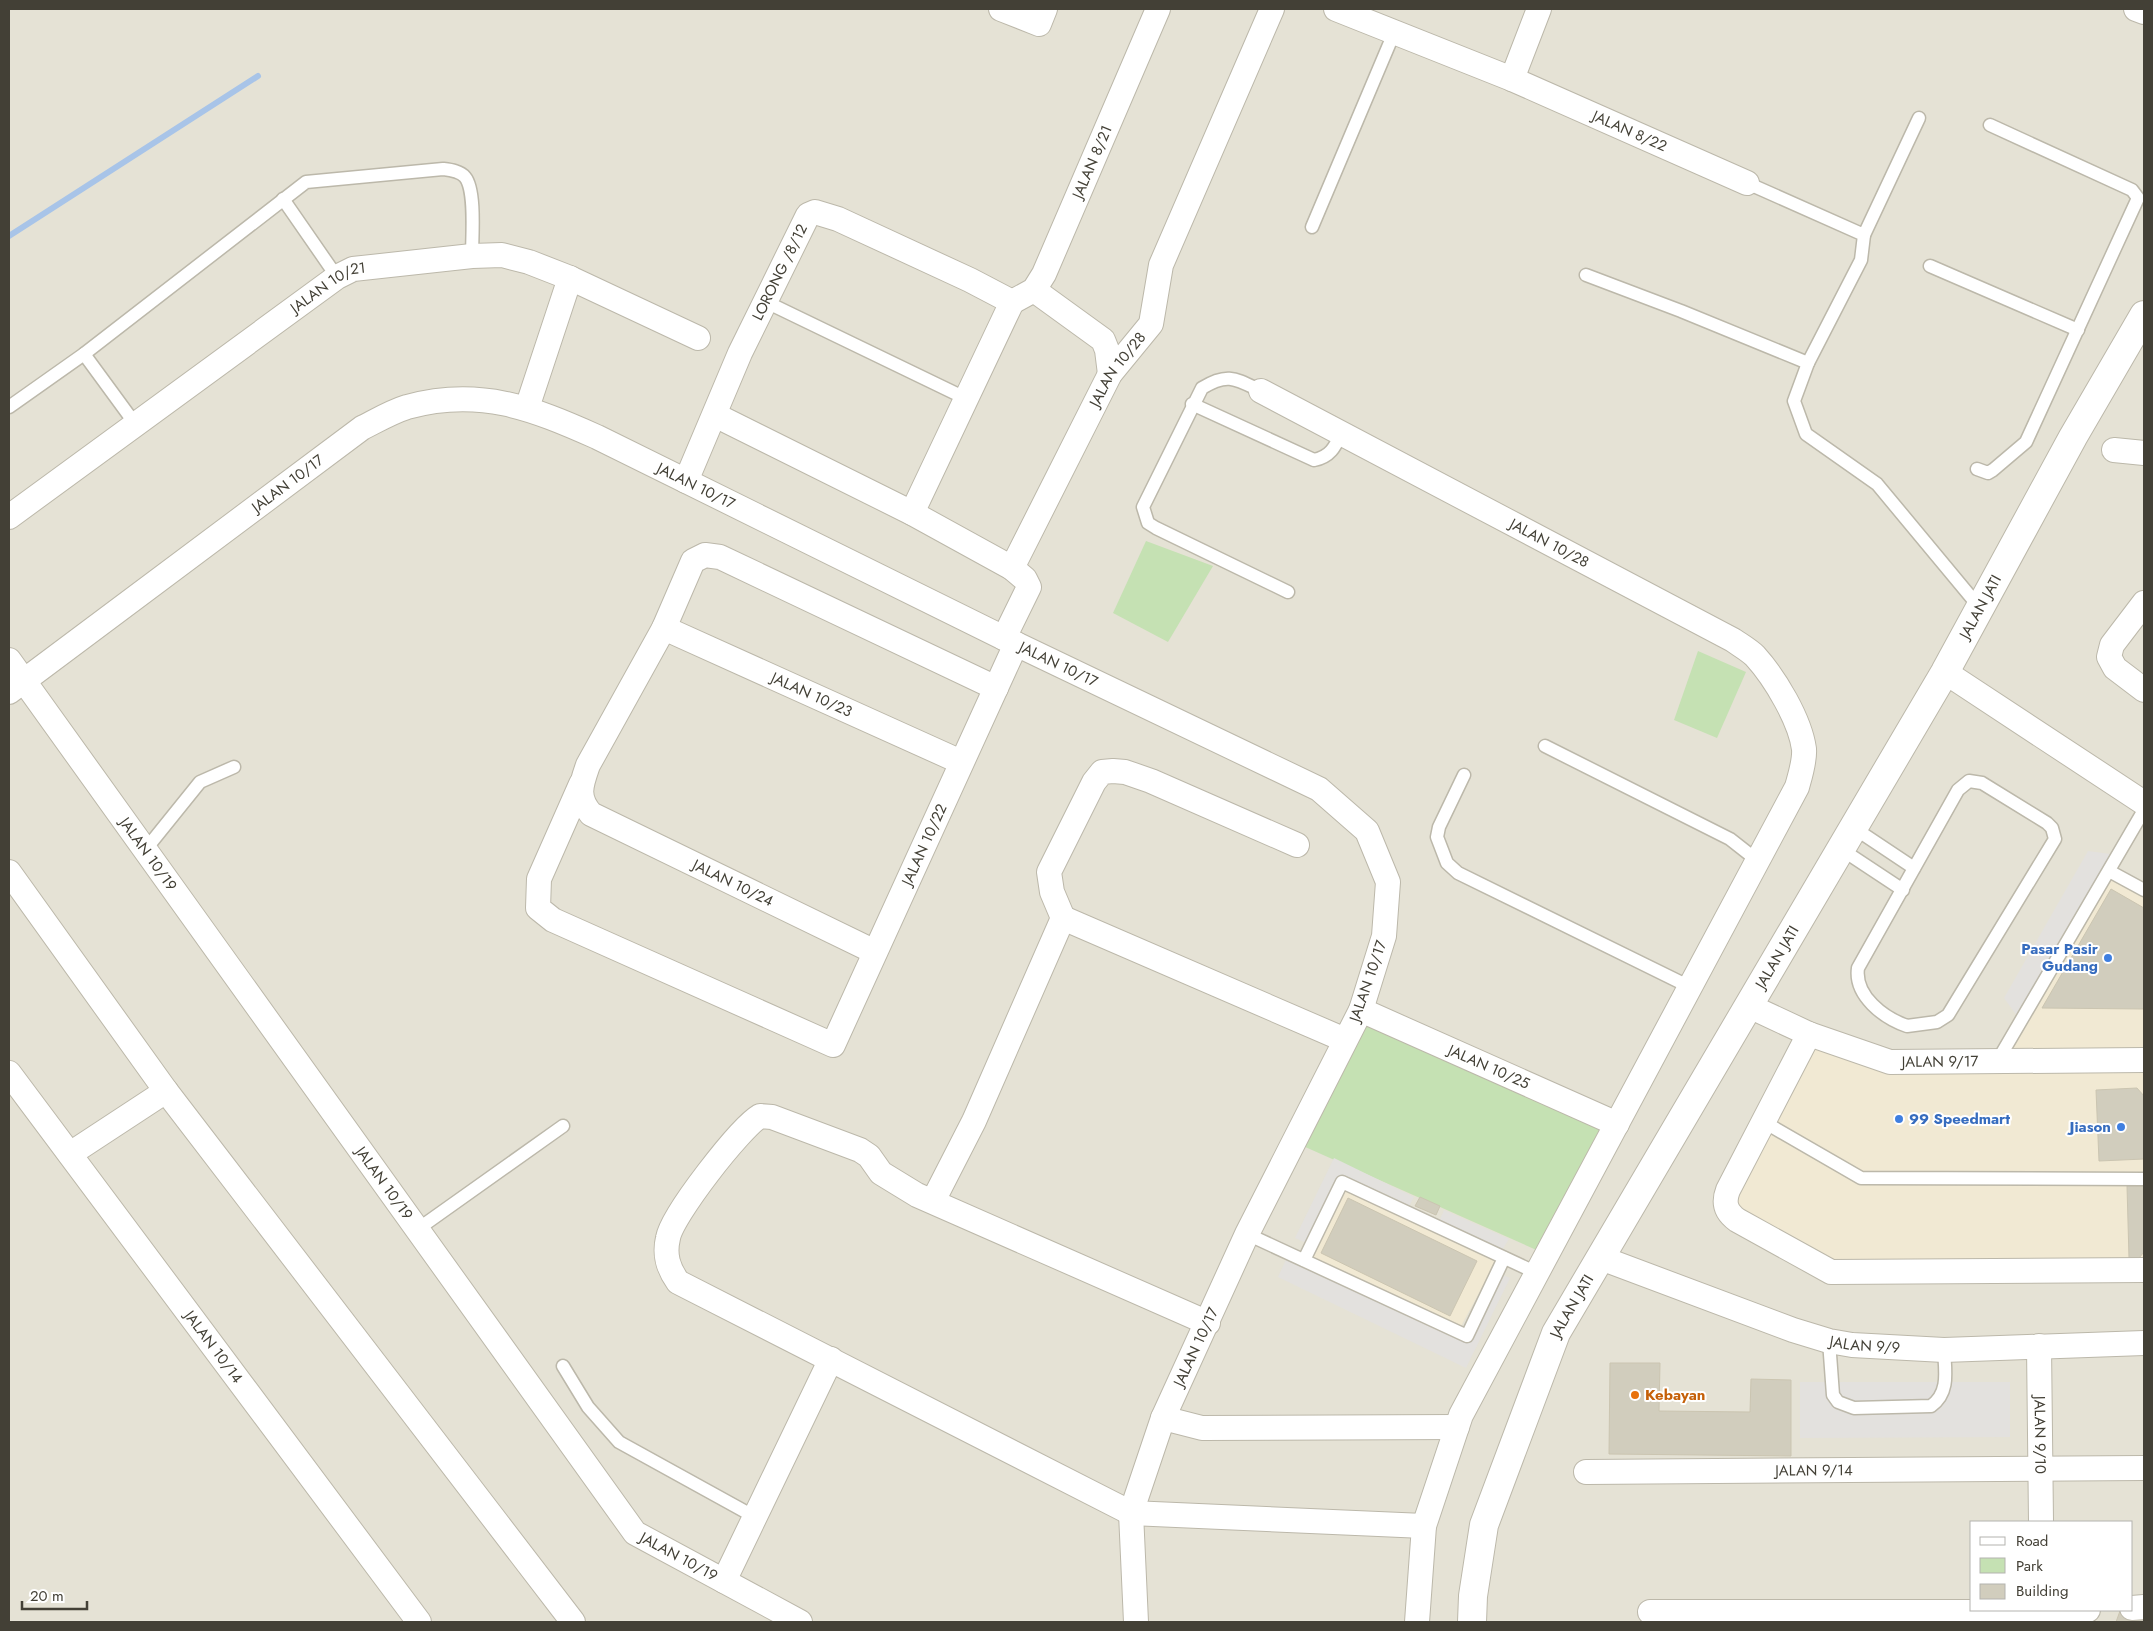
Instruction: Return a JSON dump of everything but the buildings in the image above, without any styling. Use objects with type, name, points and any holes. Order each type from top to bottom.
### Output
[{"type":"street","points":[[1001,9],[1039,24],[1045,9]]},
{"type":"street","name":"JALAN 8/21","points":[[1034,290],[1044,274],[1158,9]]},
{"type":"street","name":"JALAN 10/28","points":[[1012,568],[1110,374],[1151,324],[1161,265],[1272,9]]},
{"type":"street","name":"JALAN 8/22","points":[[1336,9],[1512,79],[1747,184]]},
{"type":"street","points":[[1512,79],[1539,9]]},
{"type":"street","points":[[2136,9],[2144,12]]},
{"type":"street","name":"LORONG /8/12","points":[[686,481],[764,301],[808,215],[814,212],[838,219],[970,280],[1012,302]]},
{"type":"street","name":"JALAN 10/21","points":[[9,517],[337,277],[353,269],[472,256],[502,256],[520,260],[570,278],[698,338]]},
{"type":"street","points":[[527,408],[570,278]]},
{"type":"street","points":[[912,513],[1012,302],[1034,290],[1103,340],[1107,350],[1110,374]]},
{"type":"street","name":"JALAN JATI","points":[[1472,1622],[1473,1596],[1484,1525],[1556,1333],[1945,672],[2072,437],[2144,315]]},
{"type":"street","name":"JALAN 10/28","points":[[1261,391],[1733,640],[1754,655],[1769,674],[1784,699],[1800,734],[1804,751],[1798,788],[1461,1415],[1424,1526],[1417,1622]]},
{"type":"street","name":"JALAN 10/17","points":[[17,686],[362,428],[406,407],[451,400],[474,399],[527,408],[598,437],[755,513],[1010,641],[1319,789],[1367,831],[1388,882],[1384,936],[1361,1010],[1247,1234],[1163,1418],[1131,1513],[1136,1622]]},
{"type":"street","points":[[715,415],[912,513],[1012,568],[1025,579],[1029,586],[1010,641]]},
{"type":"street","points":[[2114,450],[2144,453]]},
{"type":"street","points":[[581,784],[596,751],[664,628],[693,561],[705,555],[720,557],[996,688]]},
{"type":"street","points":[[2144,603],[2112,645],[2109,657],[2115,668],[2144,690]]},
{"type":"street","name":"JALAN 10/23","points":[[664,628],[961,762]]},
{"type":"street","name":"JALAN 10/22","points":[[581,784],[539,879],[538,908],[553,920],[833,1046],[996,688],[1010,641]]},
{"type":"street","name":"JALAN 10/19","points":[[9,660],[17,686],[146,849],[635,1533],[800,1622]]},
{"type":"street","points":[[1945,672],[2144,802]]},
{"type":"street","points":[[1297,845],[1151,781],[1125,772],[1102,772],[1094,782],[1049,872],[1052,892],[1063,918],[1345,1040]]},
{"type":"street","name":"JALAN 10/24","points":[[581,784],[580,796],[584,806],[591,814],[876,952]]},
{"type":"street","points":[[9,872],[166,1091],[573,1622]]},
{"type":"street","points":[[933,1201],[974,1121],[1063,918]]},
{"type":"street","name":"JALAN 9/17","points":[[1749,1006],[1809,1034],[1890,1062],[2144,1060]]},
{"type":"street","name":"JALAN 10/25","points":[[1361,1010],[1617,1124]]},
{"type":"street","points":[[1809,1034],[1725,1198],[1730,1215],[1831,1272],[2144,1270]]},
{"type":"street","name":"JALAN 10/14","points":[[9,1073],[419,1622]]},
{"type":"street","points":[[70,1154],[166,1091]]},
{"type":"street","points":[[1208,1323],[917,1195],[881,1173],[869,1156],[860,1150],[788,1121],[760,1116],[752,1121],[702,1182],[671,1228],[667,1244],[667,1262],[678,1282],[1131,1513],[1424,1526]]},
{"type":"street","name":"JALAN 9/9","points":[[1601,1258],[1829,1341],[1874,1347],[1944,1350],[2144,1344]]},
{"type":"street","name":"JALAN 9/10","points":[[2039,1346],[2042,1521]]},
{"type":"street","points":[[724,1581],[832,1359]]},
{"type":"street","points":[[1163,1418],[1202,1428],[1457,1427]]},
{"type":"street","name":"JALAN 9/14","points":[[1586,1472],[2144,1468]]},
{"type":"street","points":[[1650,1612],[2043,1615],[2079,1611]]},
{"type":"lane","points":[[1312,227],[1394,33]]},
{"type":"lane","points":[[1919,118],[1864,235],[1861,260],[1808,363],[1794,401],[1806,434],[1878,484],[1980,608]]},
{"type":"lane","points":[[1977,469],[1988,473],[2026,442],[2137,202],[2136,193],[1990,125]]},
{"type":"lane","points":[[9,407],[84,354],[283,199],[306,182],[314,179],[443,170],[457,172],[464,176],[471,192],[472,256]]},
{"type":"lane","points":[[1747,184],[1864,235]]},
{"type":"lane","points":[[283,199],[337,277]]},
{"type":"lane","points":[[1930,266],[2078,330]]},
{"type":"lane","points":[[1586,275],[1681,311],[1808,363]]},
{"type":"lane","points":[[764,301],[965,398]]},
{"type":"lane","points":[[84,354],[136,425]]},
{"type":"lane","points":[[1261,391],[1232,378],[1221,378],[1202,388],[1192,404],[1145,498],[1144,515],[1148,523],[1156,528],[1288,592]]},
{"type":"lane","points":[[1192,404],[1314,460],[1323,459],[1330,454],[1341,434]]},
{"type":"lane","points":[[1545,746],[1730,840],[1758,861]]},
{"type":"lane","points":[[146,849],[200,782],[234,767]]},
{"type":"lane","points":[[1464,775],[1437,831],[1437,842],[1450,867],[1458,874],[1690,987]]},
{"type":"lane","points":[[1969,781],[1982,783],[2039,818],[2052,828],[2054,833],[2053,846],[1948,1015],[1937,1022],[1911,1027],[1904,1025],[1870,1003],[1858,973],[1860,964],[1903,890],[1958,790],[1969,781]]},
{"type":"lane","points":[[1998,1060],[2144,810]]},
{"type":"lane","points":[[1847,838],[1914,868]]},
{"type":"lane","points":[[1847,838],[1903,890]]},
{"type":"lane","points":[[2109,871],[2144,890]]},
{"type":"lane","points":[[1764,1122],[1860,1178],[2144,1179]]},
{"type":"lane","points":[[418,1229],[563,1126]]},
{"type":"lane","points":[[1304,1260],[1342,1182],[1537,1273]]},
{"type":"lane","points":[[1247,1234],[1467,1336],[1504,1258]]},
{"type":"lane","points":[[1829,1341],[1833,1395],[1838,1402],[1854,1408],[1931,1406],[1939,1401],[1944,1393],[1944,1350]]},
{"type":"lane","points":[[562,1366],[588,1407],[619,1442],[755,1517]]},
{"type":"shaded area","points":[[9,9],[2144,9],[2144,1622],[9,1622]]},
{"type":"shaded area","points":[[2088,851],[2118,855],[2020,1020],[2004,998]]},
{"type":"shaded area","points":[[2114,868],[2144,885],[2144,1277],[1827,1281],[1718,1211],[1806,1023],[1889,1053],[2008,1052]]},
{"type":"shaded area","points":[[1334,1158],[1414,1197],[1406,1212],[1342,1182],[1311,1245],[1295,1238]]},
{"type":"shaded area","points":[[1336,1183],[1497,1260],[1460,1328],[1302,1253]]},
{"type":"shaded area","points":[[1444,1210],[1509,1239],[1499,1255],[1437,1226]]},
{"type":"shaded area","points":[[1289,1253],[1467,1336],[1498,1273],[1510,1278],[1466,1368],[1278,1277]]},
{"type":"shaded area","points":[[1800,1382],[2010,1382],[2010,1437],[1800,1438]]},
{"type":"green space","points":[[1146,541],[1213,566],[1168,642],[1113,613]]},
{"type":"green space","points":[[1698,651],[1746,672],[1717,738],[1674,720]]},
{"type":"green space","points":[[1361,1010],[1617,1124],[1550,1256],[1294,1142]]},
{"type":"waterway","points":[[9,236],[258,76]]},
{"type":"place","name":"Pasar Pasir Gudang","points":[[2108,958]]},
{"type":"place","name":"99 Speedmart","points":[[1899,1119]]},
{"type":"place","name":"Jiason","points":[[2121,1127]]},
{"type":"place","name":"Kebayan","points":[[1635,1395]]}]
